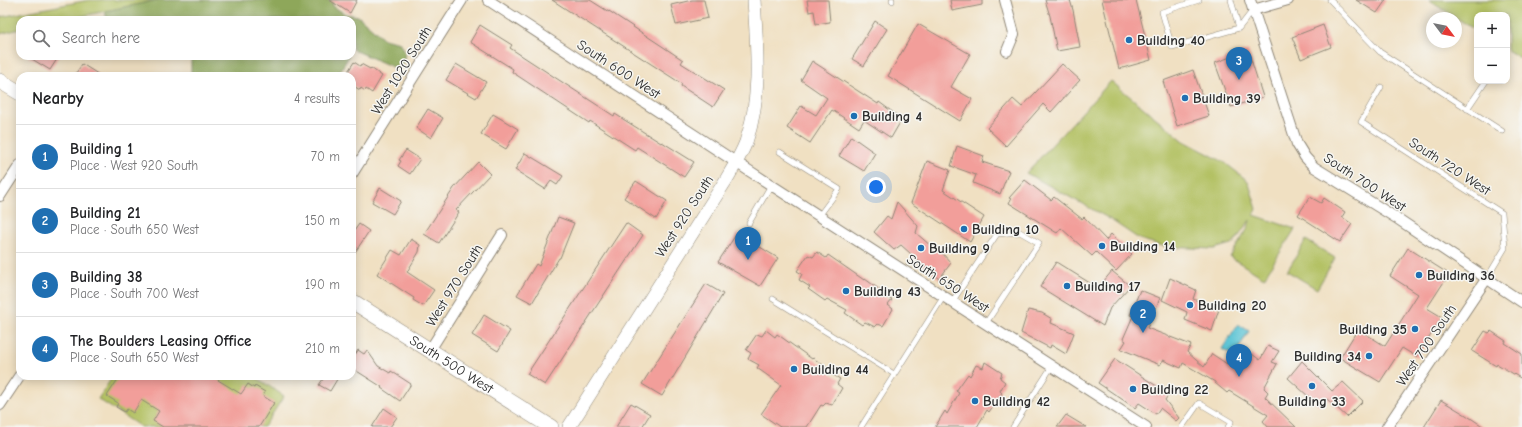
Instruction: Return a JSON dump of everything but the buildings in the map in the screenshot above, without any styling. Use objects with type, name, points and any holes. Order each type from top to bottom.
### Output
[{"type":"main road","points":[[0,81],[16,91]]},
{"type":"main road","name":"South 500 West","points":[[356,304],[551,427]]},
{"type":"street","name":"West 1020 South","points":[[356,168],[462,0]]},
{"type":"street","name":"South 600 West","points":[[488,0],[736,161]]},
{"type":"street","name":"West 920 South","points":[[569,427],[726,180],[745,143],[754,112],[758,66],[754,0]]},
{"type":"street","points":[[1005,0],[1014,34],[1007,51]]},
{"type":"street","name":"South 700 West","points":[[1250,0],[1297,144],[1305,157],[1314,166],[1522,302]]},
{"type":"street","points":[[1253,10],[1288,0]]},
{"type":"street","name":"South 650 West","points":[[736,161],[1146,427]]},
{"type":"street","points":[[0,196],[16,171]]},
{"type":"street","name":"West 970 South","points":[[430,350],[502,235]]},
{"type":"street","name":"West 700 South","points":[[1387,427],[1418,373],[1487,278]]},
{"type":"street","points":[[0,405],[17,380]]},
{"type":"lane","points":[[1199,0],[1162,12],[1172,47],[1239,28],[1253,10]]},
{"type":"lane","points":[[1231,0],[1239,28]]},
{"type":"lane","points":[[1330,0],[1380,52],[1502,131]]},
{"type":"lane","points":[[1467,109],[1484,84]]},
{"type":"lane","name":"South 720 West","points":[[1381,87],[1361,122],[1502,213],[1505,248],[1487,278]]},
{"type":"lane","points":[[780,152],[839,189],[819,216]]},
{"type":"lane","points":[[748,223],[771,185]]},
{"type":"lane","points":[[861,427],[894,374],[997,234],[1020,232],[1040,243],[986,323]]},
{"type":"lane","points":[[773,299],[894,374]]},
{"type":"lane","points":[[1013,427],[1052,366]]},
{"type":"lane","points":[[1182,427],[1199,403],[1231,422],[1228,427]]},
{"type":"green space","points":[[89,0],[158,0],[83,16],[16,16],[16,30],[0,34],[0,17]]},
{"type":"green space","points":[[158,0],[332,0],[333,6],[345,14],[358,16],[384,39],[400,43],[405,53],[403,63],[395,68],[356,51],[356,16],[106,16],[105,11]]},
{"type":"green space","points":[[1428,0],[1522,0],[1522,59],[1510,52],[1510,12],[1474,12],[1474,29],[1462,22],[1462,12],[1447,12]]},
{"type":"green space","points":[[191,60],[347,60],[340,72],[191,72]]},
{"type":"green space","points":[[1111,81],[1184,141],[1224,162],[1248,181],[1257,209],[1254,215],[1295,229],[1264,278],[1230,257],[1248,228],[1250,220],[1234,243],[1214,249],[1166,247],[1139,239],[1108,218],[1026,173]]},
{"type":"green space","points":[[1306,240],[1335,258],[1317,289],[1287,271]]},
{"type":"green space","points":[[110,380],[260,380],[284,396],[264,427],[141,427],[98,399]]},
{"type":"water","points":[[1238,324],[1249,331],[1234,356],[1222,349]]},
{"type":"place","name":"Building 40","points":[[1129,40]]},
{"type":"place","name":"Building 38","points":[[1239,80]]},
{"type":"place","name":"Building 39","points":[[1185,98]]},
{"type":"place","name":"Building 4","points":[[854,116]]},
{"type":"place","name":"Building 10","points":[[964,229]]},
{"type":"place","name":"Building 14","points":[[1102,246]]},
{"type":"place","name":"Building 9","points":[[921,248]]},
{"type":"place","name":"Building 1","points":[[748,260]]},
{"type":"place","name":"Building 36","points":[[1419,275]]},
{"type":"place","name":"Building 17","points":[[1067,286]]},
{"type":"place","name":"Building 43","points":[[846,291]]},
{"type":"place","name":"Building 20","points":[[1190,305]]},
{"type":"place","name":"Building 35","points":[[1415,329]]},
{"type":"place","name":"Building 21","points":[[1143,333]]},
{"type":"place","name":"Building 34","points":[[1369,356]]},
{"type":"place","name":"Building 44","points":[[794,369]]},
{"type":"place","name":"The Boulders Leasing Office","points":[[1239,377]]},
{"type":"place","name":"Building 33","points":[[1312,386]]},
{"type":"place","name":"Building 22","points":[[1133,389]]},
{"type":"place","name":"Building 42","points":[[975,401]]}]
